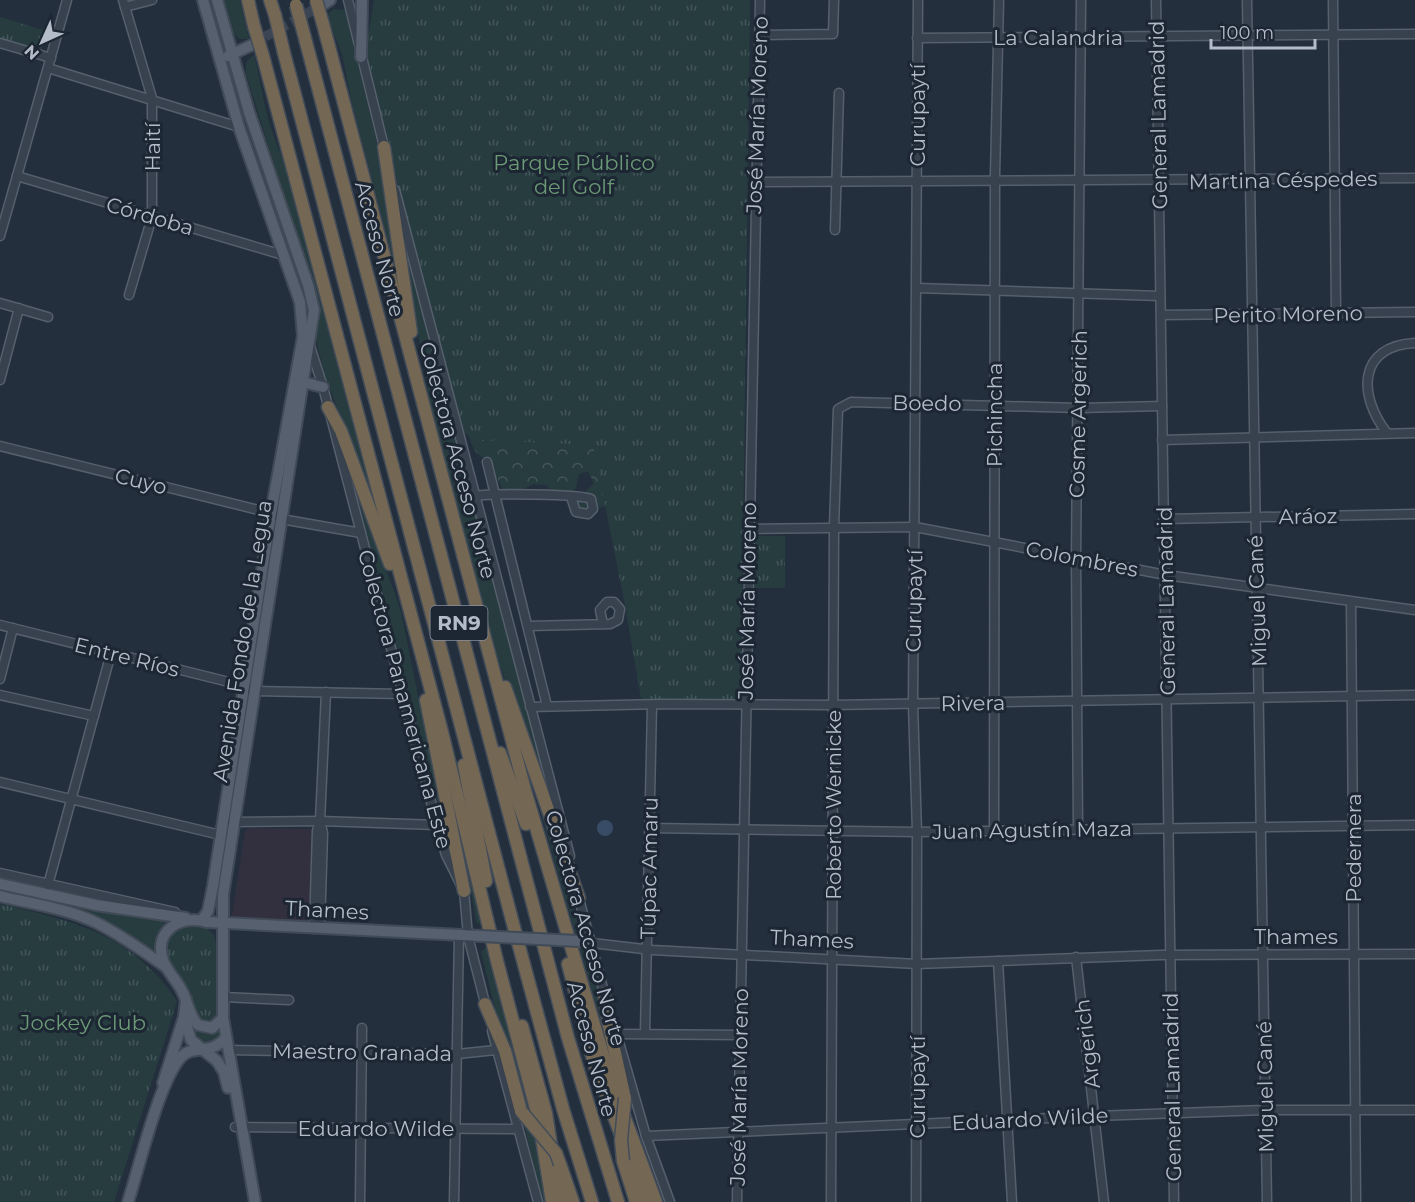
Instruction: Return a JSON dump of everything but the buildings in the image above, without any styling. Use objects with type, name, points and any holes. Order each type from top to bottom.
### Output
[{"type":"highway","points":[[248,0],[414,627],[538,1120],[543,1163],[552,1202]]},
{"type":"highway","name":"Acceso Norte","points":[[270,0],[563,1109],[592,1202]]},
{"type":"highway","name":"Acceso Norte","points":[[295,2],[568,1038],[618,1202]]},
{"type":"highway","name":"Colectora Acceso Norte","points":[[323,2],[323,24],[525,790],[608,1072],[656,1202]]},
{"type":"highway","points":[[384,147],[425,410]]},
{"type":"highway","points":[[328,407],[341,431],[414,627],[422,682],[464,891]]},
{"type":"highway","points":[[478,616],[579,898]]},
{"type":"highway","points":[[451,687],[486,882],[546,1113],[555,1171],[563,1202]]},
{"type":"highway","points":[[477,691],[522,811],[558,927],[594,1063],[646,1202]]},
{"type":"highway","points":[[604,993],[625,1098],[621,1140],[623,1161],[636,1202]]},
{"type":"highway","points":[[485,1004],[505,1051],[521,1111],[556,1153],[573,1202]]},
{"type":"main road","points":[[203,0],[239,127],[300,302],[307,340]]},
{"type":"main road","points":[[217,0],[260,147],[314,303],[307,340]]},
{"type":"main road","points":[[361,57],[362,0]]},
{"type":"main road","points":[[219,59],[252,45]]},
{"type":"main road","name":"Avenida Fondo de la Legua","points":[[202,920],[210,904],[220,835],[281,519],[307,340]]},
{"type":"main road","points":[[300,382],[323,387]]},
{"type":"main road","name":"Avenida Fondo de la Legua","points":[[223,1018],[223,895],[271,513],[300,382]]},
{"type":"main road","name":"Thames","points":[[0,884],[96,905],[223,924],[592,943]]},
{"type":"main road","points":[[0,896],[71,913],[95,922],[119,935],[166,968]]},
{"type":"main road","points":[[186,918],[168,929],[163,938],[162,958],[186,1000],[193,1019],[201,1027],[212,1028],[223,1018]]},
{"type":"main road","points":[[202,920],[219,933],[223,943]]},
{"type":"main road","points":[[163,1092],[166,1068],[184,1017],[186,1000]]},
{"type":"main road","points":[[184,1017],[190,1040],[214,1058],[224,1072],[255,1202]]},
{"type":"main road","points":[[223,1018],[248,1202]]},
{"type":"main road","points":[[128,1202],[163,1092],[180,1059],[187,1053],[218,1046],[226,1037]]},
{"type":"street","points":[[0,236],[67,0]]},
{"type":"street","points":[[124,3],[152,0]]},
{"type":"street","points":[[348,0],[384,147],[604,993],[646,1136],[670,1202]]},
{"type":"street","name":"José María Moreno","points":[[737,1202],[748,529],[760,0]]},
{"type":"street","points":[[759,36],[833,34],[834,0]]},
{"type":"street","name":"Curupaytí","points":[[916,1202],[917,964],[913,704],[918,0]]},
{"type":"street","name":"Pichincha","points":[[994,830],[994,289],[999,0]]},
{"type":"street","name":"Cosme Argerich","points":[[1078,828],[1076,559],[1081,0]]},
{"type":"street","name":"General Lamadrid","points":[[1156,0],[1174,1202]]},
{"type":"street","name":"Miguel Cané","points":[[1246,0],[1255,438],[1254,517],[1260,696],[1267,1202]]},
{"type":"street","points":[[1333,0],[1336,313]]},
{"type":"street","name":"Haití","points":[[124,3],[152,98],[152,216],[129,295]]},
{"type":"street","name":"La Calandria","points":[[917,38],[1415,34]]},
{"type":"street","points":[[0,43],[51,58]]},
{"type":"street","points":[[48,68],[152,98],[239,127]]},
{"type":"street","points":[[835,230],[839,93]]},
{"type":"street","name":"Córdoba","points":[[17,176],[283,255]]},
{"type":"street","name":"Martina Céspedes","points":[[755,182],[1159,182],[1415,178]]},
{"type":"street","points":[[917,288],[1160,296]]},
{"type":"street","points":[[0,303],[48,316]]},
{"type":"street","points":[[0,381],[19,308]]},
{"type":"street","name":"Perito Moreno","points":[[1161,315],[1415,312]]},
{"type":"street","name":"Colectora Panamericana Este","points":[[307,340],[323,387],[437,825],[446,855],[464,891],[464,935],[485,1004],[538,1202]]},
{"type":"street","points":[[1387,434],[1370,405],[1368,375],[1381,352],[1393,346],[1415,343]]},
{"type":"street","name":"Boedo","points":[[838,409],[851,402],[1079,408],[1162,406]]},
{"type":"street","name":"Roberto Wernicke","points":[[831,1202],[834,527],[838,409]]},
{"type":"street","points":[[1162,440],[1415,433]]},
{"type":"street","name":"Cuyo","points":[[0,446],[271,513],[281,519]]},
{"type":"street","points":[[487,462],[547,706]]},
{"type":"street","points":[[475,496],[495,493],[572,497]]},
{"type":"street","name":"Aráoz","points":[[1164,519],[1415,514]]},
{"type":"street","points":[[281,519],[361,533]]},
{"type":"street","name":"Colombres","points":[[748,529],[915,527],[1166,575],[1415,610]]},
{"type":"street","name":"Pedernera","points":[[1351,602],[1356,1202]]},
{"type":"street","points":[[529,626],[603,624]]},
{"type":"street","name":"Entre Ríos","points":[[0,625],[248,689]]},
{"type":"street","points":[[0,679],[13,628]]},
{"type":"street","points":[[48,885],[111,653]]},
{"type":"street","points":[[248,689],[402,694]]},
{"type":"street","points":[[317,929],[323,833],[320,821],[326,692]]},
{"type":"street","points":[[0,694],[94,716]]},
{"type":"street","name":"Rivera","points":[[530,707],[994,703],[1260,696],[1415,695]]},
{"type":"street","name":"Túpac Amaru","points":[[645,1032],[652,705]]},
{"type":"street","points":[[0,782],[220,835],[233,820],[437,825]]},
{"type":"street","name":"Juan Agustín Maza","points":[[650,828],[916,832],[1415,825]]},
{"type":"street","points":[[0,873],[178,912],[202,920]]},
{"type":"street","points":[[454,1202],[457,1054],[464,935]]},
{"type":"street","name":"Thames","points":[[592,943],[647,950],[917,964],[1170,955],[1415,954]]},
{"type":"street","name":"Argerich","points":[[1076,957],[1104,1202]]},
{"type":"street","points":[[998,961],[1012,1202]]},
{"type":"street","points":[[223,997],[289,1000]]},
{"type":"street","points":[[360,1202],[362,1028]]},
{"type":"street","points":[[617,1034],[645,1032],[740,1035]]},
{"type":"street","name":"Maestro Granada","points":[[228,1050],[457,1054],[496,1050]]},
{"type":"street","name":"Eduardo Wilde","points":[[646,1136],[832,1130],[1095,1116],[1264,1110],[1415,1110]]},
{"type":"street","name":"Eduardo Wilde","points":[[238,1127],[518,1129]]},
{"type":"shaded area","points":[[249,828],[310,829],[313,832],[311,918],[308,921],[236,919],[232,915],[245,831]]},
{"type":"green space","points":[[222,0],[240,0],[249,39],[240,39],[230,30]]},
{"type":"green space","name":"Parque Público del Golf","points":[[374,0],[750,0],[741,700],[642,704],[593,445],[483,440],[464,433],[397,181],[366,49]]},
{"type":"green space","points":[[334,9],[345,10],[383,167],[401,290],[352,104],[342,54],[326,15]]},
{"type":"green space","points":[[0,17],[46,31],[41,50],[0,38]]},
{"type":"green space","points":[[254,54],[268,118],[282,156],[374,504],[325,376],[315,336],[318,305],[246,74],[246,63]]},
{"type":"green space","points":[[402,236],[558,829],[495,651],[429,399]]},
{"type":"green space","points":[[588,428],[613,505],[596,508],[591,513],[571,506],[594,483],[588,471],[579,474],[576,488],[571,492],[554,492],[546,485],[534,484],[516,492],[503,490],[488,459],[477,453],[468,433]]},
{"type":"green space","points":[[350,468],[401,611],[445,831]]},
{"type":"green space","points":[[753,536],[785,536],[785,588],[750,588]]},
{"type":"green space","points":[[517,731],[580,929],[579,939],[593,965],[611,1056]]},
{"type":"green space","points":[[441,742],[486,927],[476,922],[469,879],[459,849]]},
{"type":"green space","points":[[0,888],[168,919],[157,935],[155,955],[122,931],[71,907],[0,891]]},
{"type":"green space","name":"Jockey Club","points":[[0,904],[77,924],[121,945],[160,978],[177,1001],[114,1202],[0,1202]]},
{"type":"green space","points":[[201,923],[214,935],[216,944],[217,1011],[216,1017],[206,1022],[200,1019],[188,991],[166,956],[166,939],[176,926]]},
{"type":"green space","points":[[486,947],[491,947],[534,1118],[540,1176],[547,1202],[543,1202],[481,952]]},
{"type":"green space","points":[[190,1025],[206,1034],[220,1030],[221,1037],[217,1044],[198,1044]]},
{"type":"water","points":[[605,820],[611,822],[613,828],[611,834],[605,836],[599,834],[597,828],[599,822]]},
{"type":"tunnel","points":[[252,44],[322,5]]}]
